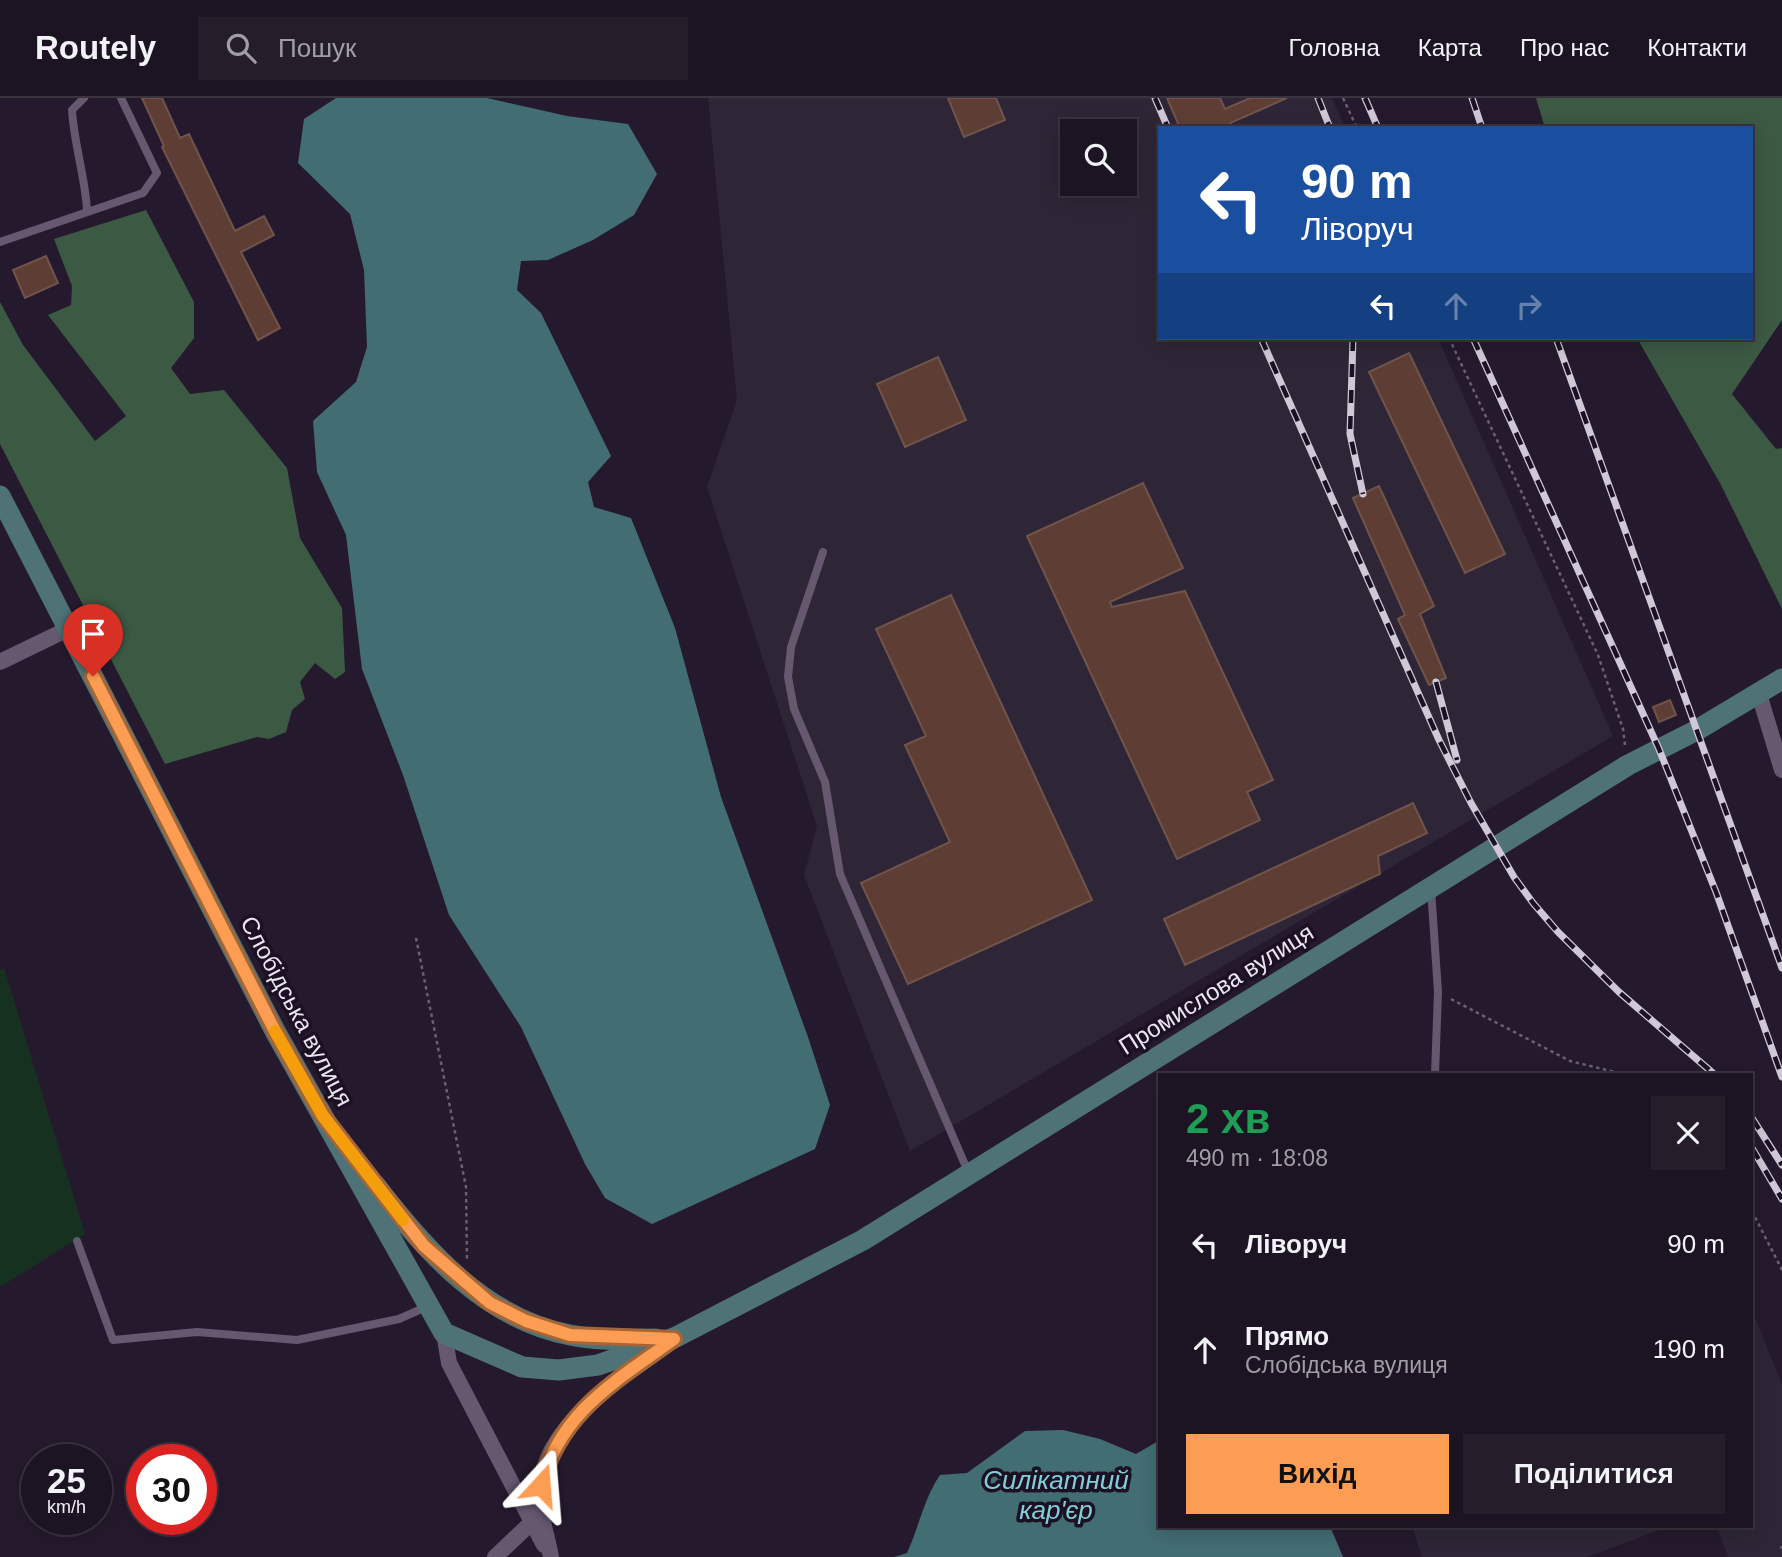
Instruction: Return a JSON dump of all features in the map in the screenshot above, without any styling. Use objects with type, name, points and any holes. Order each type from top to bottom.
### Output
[{"type":"street","name":"Слобідська вулиця","points":[[0,496],[275,1031],[444,1333]]},
{"type":"street","points":[[0,662],[68,629]]},
{"type":"street","name":"Промислова вулиця","points":[[674,1339],[863,1240],[1628,765],[1696,730],[1782,679]]},
{"type":"street","points":[[1759,694],[1782,770]]},
{"type":"street","points":[[323,1116],[424,1246],[490,1303],[526,1321],[570,1335],[674,1339]]},
{"type":"street","points":[[444,1333],[522,1367],[559,1370],[598,1365],[674,1339]]},
{"type":"street","points":[[444,1333],[449,1363],[551,1557]]},
{"type":"street","points":[[551,1557],[540,1503],[541,1485],[547,1462],[558,1441],[570,1422],[600,1394],[674,1339]]},
{"type":"street","points":[[495,1557],[531,1523]]},
{"type":"lane","points":[[84,98],[72,110],[74,136],[85,178],[87,210]]},
{"type":"lane","points":[[0,242],[143,193],[158,173],[121,98]]},
{"type":"lane","points":[[823,552],[790,647],[789,677],[794,709],[825,782],[840,874],[969,1174]]},
{"type":"lane","points":[[1431,886],[1438,992],[1435,1073]]},
{"type":"lane","points":[[77,1241],[113,1340],[197,1332],[298,1340],[399,1319],[428,1306]]},
{"type":"path","points":[[1343,98],[1356,126]]},
{"type":"path","points":[[1450,340],[1598,655],[1623,729],[1628,765]]},
{"type":"path","points":[[416,938],[466,1187],[469,1255],[462,1280]]},
{"type":"path","points":[[1438,992],[1570,1061],[1619,1073]]},
{"type":"path","points":[[1753,1213],[1782,1270]]},
{"type":"shaded area","points":[[708,98],[1332,98],[1344,126],[1158,126],[1158,340],[1439,340],[1613,736],[910,1151],[804,875],[817,826],[707,487],[737,400]]},
{"type":"shaded area","points":[[1536,98],[1782,98],[1782,320],[1732,394],[1776,449],[1782,448],[1782,609],[1721,485],[1638,340],[1753,340],[1753,126],[1544,126]]},
{"type":"shaded area","points":[[146,210],[194,302],[194,338],[171,368],[190,394],[224,390],[287,468],[300,538],[342,608],[345,672],[335,679],[315,663],[300,682],[305,699],[292,710],[286,732],[269,739],[257,737],[165,764],[0,444],[0,302],[23,345],[95,441],[126,416],[48,315],[71,305],[72,286],[54,239]]},
{"type":"shaded area","points":[[4,968],[85,1234],[0,1287],[0,970]]},
{"type":"shaded area","points":[[1753,1312],[1782,1385],[1782,1557],[1728,1557],[1718,1528],[1753,1528]]},
{"type":"shaded area","points":[[1413,1528],[1665,1528],[1587,1557],[1422,1557]]},
{"type":"water","points":[[336,98],[487,98],[567,116],[628,124],[657,174],[634,215],[593,240],[548,260],[521,261],[517,290],[541,313],[611,456],[588,482],[594,507],[631,518],[675,628],[721,797],[830,1105],[815,1149],[652,1224],[605,1198],[585,1164],[521,1027],[449,915],[403,775],[362,669],[346,535],[317,472],[313,421],[356,382],[367,347],[364,270],[350,214],[298,163],[304,119]]},
{"type":"water","name":"Силікатний кар'єр","points":[[1063,1430],[1100,1439],[1136,1454],[1158,1441],[1158,1528],[1331,1528],[1343,1557],[894,1557],[907,1553],[930,1493],[940,1475],[967,1473],[1025,1431]]},
{"type":"building","points":[[142,98],[162,98],[180,138],[189,134],[235,231],[264,216],[274,235],[241,252],[280,328],[258,340],[162,147],[164,146]]},
{"type":"building","points":[[948,98],[996,98],[1005,120],[964,137]]},
{"type":"building","points":[[1167,98],[1220,98],[1225,109],[1250,98],[1287,98],[1230,123],[1231,126],[1179,126]]},
{"type":"building","points":[[46,256],[58,283],[25,298],[13,270]]},
{"type":"building","points":[[1409,353],[1505,554],[1465,573],[1369,372]]},
{"type":"building","points":[[938,357],[966,420],[905,447],[877,384]]},
{"type":"building","points":[[1143,483],[1183,568],[1110,602],[1112,607],[1185,591],[1273,780],[1247,792],[1260,820],[1177,859],[1027,536]]},
{"type":"building","points":[[1379,486],[1434,606],[1420,614],[1446,678],[1429,685],[1398,619],[1405,615],[1353,498]]},
{"type":"building","points":[[951,595],[1092,900],[908,984],[861,883],[950,842],[905,745],[926,736],[876,629]]},
{"type":"building","points":[[1670,700],[1676,715],[1659,722],[1653,707]]},
{"type":"building","points":[[1413,803],[1427,833],[1378,856],[1380,874],[1185,965],[1164,919]]},
{"type":"railway","points":[[1155,98],[1167,126]]},
{"type":"railway","points":[[1318,98],[1329,126]]},
{"type":"railway","points":[[1365,98],[1377,126]]},
{"type":"railway","points":[[1472,98],[1481,126]]},
{"type":"railway","points":[[1262,340],[1439,740],[1471,803],[1514,877],[1558,932],[1619,992],[1713,1073]]},
{"type":"railway","points":[[1353,340],[1350,434],[1363,494]]},
{"type":"railway","points":[[1474,340],[1659,749],[1716,892],[1782,1077]]},
{"type":"railway","points":[[1557,340],[1782,968]]},
{"type":"railway","points":[[1436,682],[1457,760]]},
{"type":"railway","points":[[1753,1120],[1782,1165]]},
{"type":"railway","points":[[1753,1150],[1782,1199]]},
{"type":"slow traffic","points":[[275,1031],[323,1116],[403,1220]]},
{"type":"route","points":[[93,676],[275,1031],[323,1116],[424,1246],[490,1303],[526,1321],[570,1335],[617,1339],[674,1339],[600,1394],[570,1422],[547,1462],[541,1485]]}]
